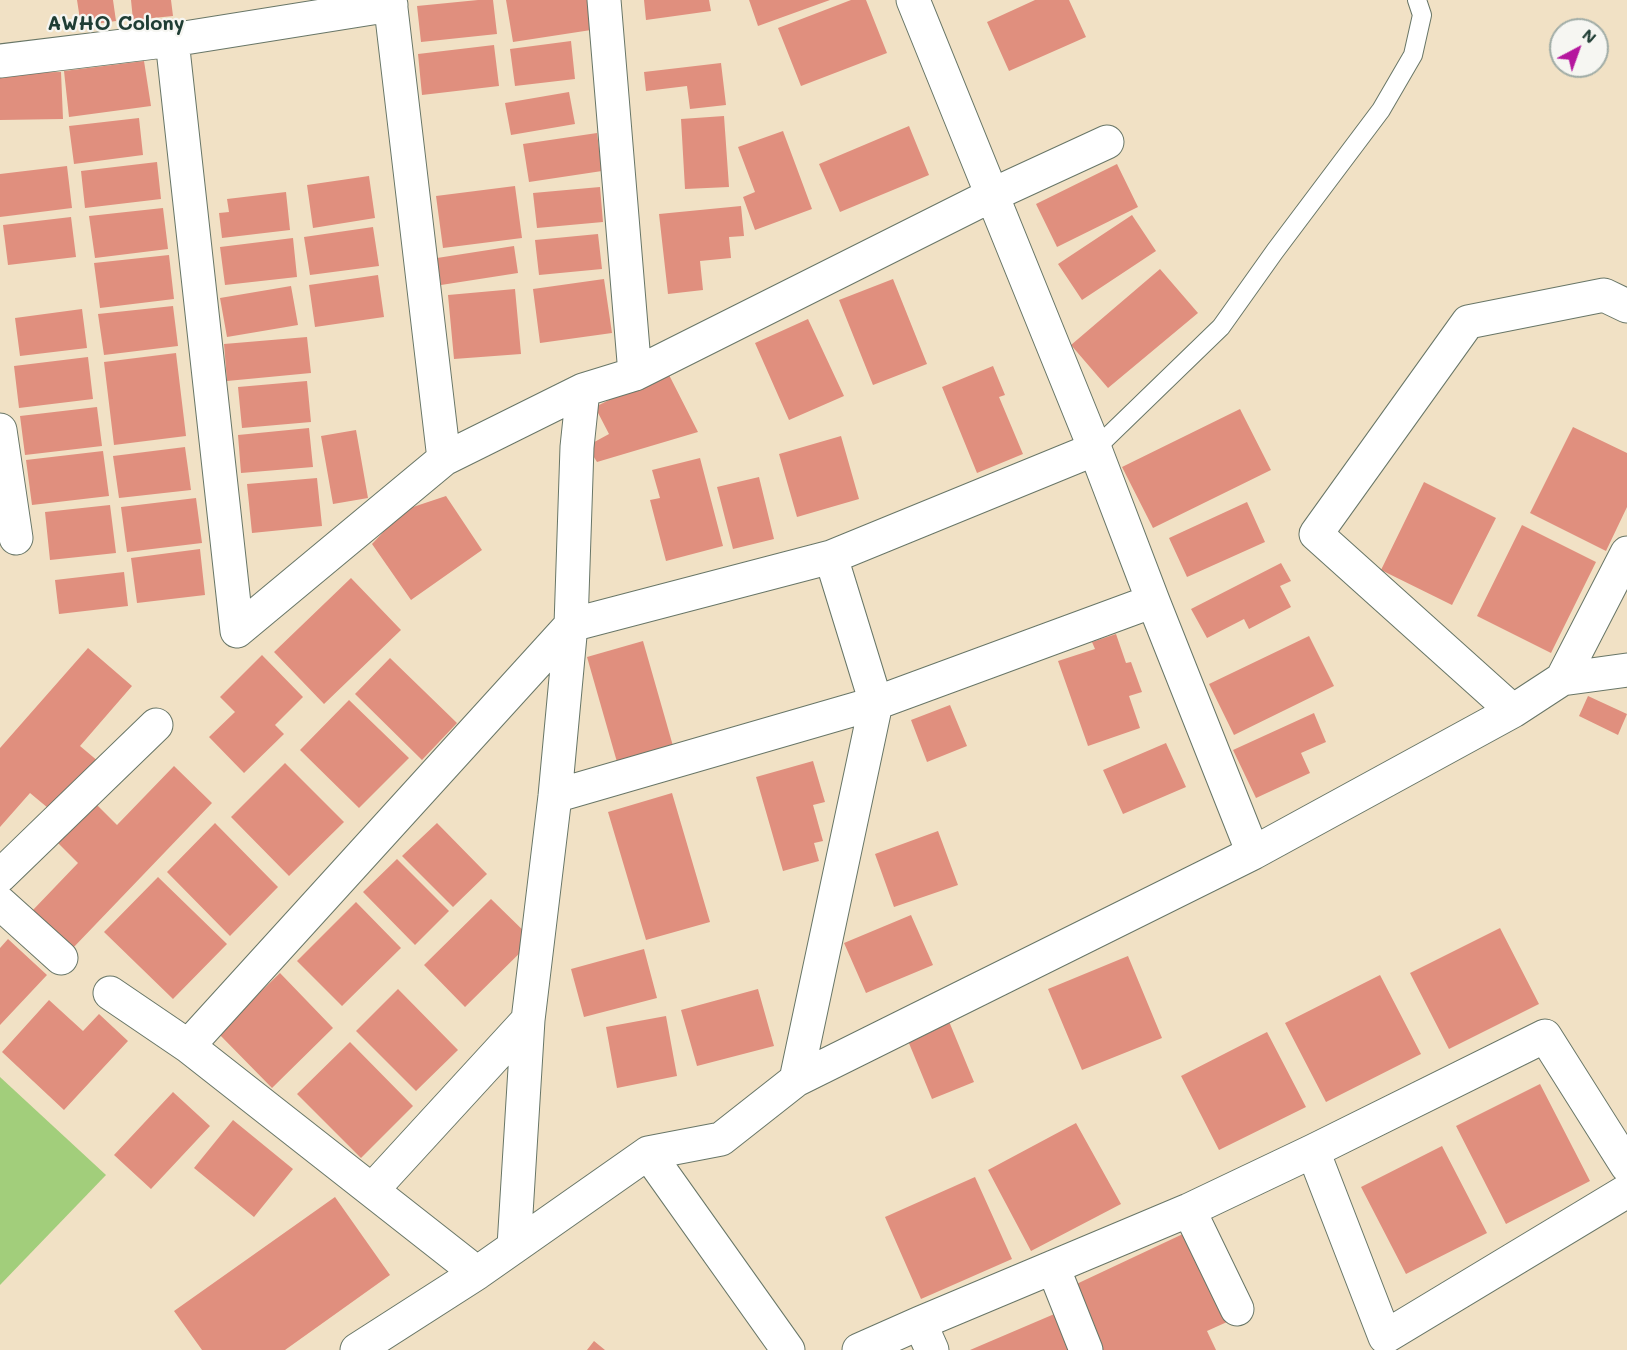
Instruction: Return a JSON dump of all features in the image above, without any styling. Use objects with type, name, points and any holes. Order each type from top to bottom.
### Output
[{"type":"street","points":[[604,0],[635,374]]},
{"type":"street","points":[[913,0],[1095,449],[1253,853]]},
{"type":"street","points":[[0,61],[172,40],[391,3],[444,459]]},
{"type":"street","points":[[172,40],[237,631],[444,459],[583,390],[635,374],[992,195],[1107,142]]},
{"type":"street","points":[[1513,711],[1316,534],[1468,322],[1604,294],[1627,306]]},
{"type":"street","points":[[514,1246],[528,1020],[555,796],[571,625],[577,447],[583,390]]},
{"type":"street","points":[[0,430],[16,538]]},
{"type":"street","points":[[188,1046],[571,625],[831,557],[1095,449]]},
{"type":"street","points":[[1562,679],[1627,553]]},
{"type":"street","points":[[796,1080],[876,704],[831,557]]},
{"type":"street","points":[[555,796],[876,704],[1153,601]]},
{"type":"street","points":[[357,1350],[477,1273],[648,1153],[721,1139],[796,1080],[1253,853],[1513,711],[1562,679],[1627,670]]},
{"type":"street","points":[[0,876],[156,724]]},
{"type":"street","points":[[0,903],[61,958]]},
{"type":"street","points":[[110,993],[188,1046],[477,1273]]},
{"type":"street","points":[[372,1190],[528,1020]]},
{"type":"street","points":[[859,1350],[926,1336],[1053,1267],[1189,1210],[1545,1036],[1622,1150]]},
{"type":"street","points":[[1313,1151],[1385,1337],[1627,1191]]},
{"type":"street","points":[[648,1153],[788,1350]]},
{"type":"street","points":[[1189,1210],[1237,1309]]},
{"type":"street","points":[[1053,1267],[1086,1350]]},
{"type":"lane","points":[[1095,449],[1221,327],[1381,110],[1413,56],[1422,15],[1417,0]]},
{"type":"green space","points":[[0,1077],[106,1175],[0,1285]]},
{"type":"building","points":[[77,0],[113,0],[116,21],[81,26]]},
{"type":"building","points":[[131,0],[171,0],[173,16],[133,20]]},
{"type":"building","points":[[493,0],[497,34],[421,42],[417,6]]},
{"type":"building","points":[[506,0],[587,0],[591,30],[513,42]]},
{"type":"building","points":[[644,0],[709,0],[711,11],[646,20]]},
{"type":"building","points":[[749,0],[830,0],[758,26]]},
{"type":"building","points":[[851,0],[866,0],[887,53],[801,86],[778,28]]},
{"type":"building","points":[[1035,0],[1069,0],[1086,37],[1009,71],[987,22]]},
{"type":"building","points":[[571,41],[575,79],[515,86],[510,49]]},
{"type":"building","points":[[494,45],[499,86],[422,95],[418,54]]},
{"type":"building","points":[[144,61],[151,106],[69,117],[64,71]]},
{"type":"building","points":[[721,63],[726,105],[690,109],[687,86],[646,91],[644,72]]},
{"type":"building","points":[[61,72],[63,119],[0,120],[0,73]]},
{"type":"building","points":[[569,92],[575,124],[511,135],[505,103]]},
{"type":"building","points":[[724,116],[729,187],[685,189],[681,119]]},
{"type":"building","points":[[139,118],[143,155],[74,164],[69,126]]},
{"type":"building","points":[[909,126],[929,175],[840,212],[819,164]]},
{"type":"building","points":[[783,131],[812,209],[755,230],[743,197],[755,192],[738,147]]},
{"type":"building","points":[[597,133],[602,171],[529,182],[523,144]]},
{"type":"building","points":[[157,162],[161,199],[85,208],[81,171]]},
{"type":"building","points":[[1117,164],[1138,207],[1057,247],[1036,204]]},
{"type":"building","points":[[67,166],[72,208],[0,217],[0,174]]},
{"type":"building","points":[[369,176],[375,218],[313,228],[307,185]]},
{"type":"building","points":[[515,186],[522,238],[443,248],[436,196]]},
{"type":"building","points":[[600,187],[603,222],[537,228],[533,193]]},
{"type":"building","points":[[286,192],[290,230],[222,238],[219,213],[229,212],[227,199]]},
{"type":"building","points":[[741,206],[744,236],[729,237],[731,258],[700,261],[703,290],[668,294],[659,214]]},
{"type":"building","points":[[163,208],[168,249],[95,258],[89,216]]},
{"type":"building","points":[[1132,215],[1156,251],[1082,300],[1058,264]]},
{"type":"building","points":[[71,217],[76,257],[8,265],[3,225]]},
{"type":"building","points":[[373,227],[379,266],[310,275],[304,237]]},
{"type":"building","points":[[598,234],[602,269],[539,275],[535,240]]},
{"type":"building","points":[[293,238],[297,277],[225,285],[220,247]]},
{"type":"building","points":[[514,246],[518,273],[441,285],[437,258]]},
{"type":"building","points":[[169,255],[174,299],[100,308],[94,263]]},
{"type":"building","points":[[1160,269],[1198,313],[1108,388],[1071,345]]},
{"type":"building","points":[[378,275],[384,317],[315,327],[309,285]]},
{"type":"building","points":[[604,279],[612,333],[540,343],[533,289]]},
{"type":"building","points":[[893,279],[927,364],[873,385],[839,300]]},
{"type":"building","points":[[291,286],[298,325],[227,337],[220,298]]},
{"type":"building","points":[[515,289],[521,354],[454,359],[448,295]]},
{"type":"building","points":[[173,306],[178,346],[104,355],[98,314]]},
{"type":"building","points":[[82,309],[87,348],[20,356],[15,318]]},
{"type":"building","points":[[808,319],[844,396],[789,420],[755,343]]},
{"type":"building","points":[[307,337],[311,373],[227,381],[224,344]]},
{"type":"building","points":[[176,353],[186,436],[114,445],[104,362]]},
{"type":"building","points":[[88,357],[93,399],[19,408],[14,366]]},
{"type":"building","points":[[993,366],[1005,395],[999,397],[1023,454],[977,473],[942,387]]},
{"type":"building","points":[[667,371],[698,432],[597,462],[587,446],[609,434],[595,407]]},
{"type":"building","points":[[307,381],[311,422],[242,428],[238,387]]},
{"type":"building","points":[[97,407],[102,446],[25,455],[20,416]]},
{"type":"building","points":[[1240,409],[1271,470],[1153,528],[1122,467]]},
{"type":"building","points":[[1573,427],[1627,453],[1627,507],[1606,551],[1530,513]]},
{"type":"building","points":[[309,428],[313,467],[241,473],[238,435]]},
{"type":"building","points":[[356,430],[368,498],[333,504],[321,436]]},
{"type":"building","points":[[841,436],[859,499],[797,517],[779,454]]},
{"type":"building","points":[[185,447],[191,490],[119,498],[113,456]]},
{"type":"building","points":[[103,451],[109,496],[32,505],[26,460]]},
{"type":"building","points":[[700,458],[723,546],[666,561],[650,500],[660,498],[652,470]]},
{"type":"building","points":[[759,477],[774,539],[733,549],[717,487]]},
{"type":"building","points":[[317,478],[322,526],[252,533],[247,484]]},
{"type":"building","points":[[1424,482],[1496,518],[1452,605],[1381,570]]},
{"type":"building","points":[[446,496],[482,550],[411,600],[372,544],[404,510]]},
{"type":"building","points":[[196,498],[202,543],[127,552],[121,507]]},
{"type":"building","points":[[1247,502],[1265,542],[1187,577],[1169,538]]},
{"type":"building","points":[[110,505],[116,553],[50,560],[45,512]]},
{"type":"building","points":[[1522,525],[1596,562],[1551,653],[1477,616]]},
{"type":"building","points":[[200,549],[205,595],[137,603],[131,558]]},
{"type":"building","points":[[1281,563],[1291,581],[1280,586],[1291,607],[1249,629],[1244,619],[1207,638],[1191,609]]},
{"type":"building","points":[[124,572],[128,606],[59,614],[55,580]]},
{"type":"building","points":[[351,578],[401,630],[324,704],[274,652]]},
{"type":"building","points":[[1116,634],[1126,663],[1131,662],[1142,692],[1129,696],[1140,728],[1088,746],[1058,661],[1095,649],[1092,642]]},
{"type":"building","points":[[1309,636],[1334,686],[1234,735],[1209,684]]},
{"type":"building","points":[[643,641],[673,746],[617,762],[587,657]]},
{"type":"building","points":[[88,648],[132,686],[80,746],[99,762],[54,813],[30,793],[0,827],[0,748]]},
{"type":"building","points":[[262,655],[303,697],[275,725],[284,734],[244,773],[209,737],[235,712],[220,697]]},
{"type":"building","points":[[390,658],[457,723],[422,760],[355,694]]},
{"type":"building","points":[[1588,696],[1627,714],[1618,735],[1579,716]]},
{"type":"building","points":[[349,700],[409,758],[359,808],[300,750]]},
{"type":"building","points":[[950,705],[967,746],[927,762],[911,720]]},
{"type":"building","points":[[1314,713],[1326,742],[1301,753],[1310,773],[1256,798],[1233,750]]},
{"type":"building","points":[[1166,743],[1186,787],[1123,814],[1103,770]]},
{"type":"building","points":[[813,761],[825,802],[813,805],[823,841],[814,843],[819,861],[783,871],[756,777]]},
{"type":"building","points":[[285,763],[344,822],[289,876],[231,817]]},
{"type":"building","points":[[174,766],[212,803],[72,949],[32,911],[78,863],[56,841],[94,802],[117,825]]},
{"type":"building","points":[[672,793],[710,922],[646,940],[608,812]]},
{"type":"building","points":[[215,823],[278,887],[230,936],[167,872]]},
{"type":"building","points":[[437,823],[487,874],[453,907],[402,856]]},
{"type":"building","points":[[938,831],[958,885],[894,907],[875,854]]},
{"type":"building","points":[[397,859],[449,911],[415,945],[363,892]]},
{"type":"building","points":[[158,877],[227,944],[173,999],[104,932]]},
{"type":"building","points":[[491,899],[533,940],[465,1007],[424,965]]},
{"type":"building","points":[[356,902],[401,948],[342,1006],[297,961]]},
{"type":"building","points":[[911,915],[933,965],[866,993],[844,943]]},
{"type":"building","points":[[1500,928],[1539,1004],[1449,1049],[1410,973]]},
{"type":"building","points":[[8,939],[47,975],[0,1025],[0,948]]},
{"type":"building","points":[[644,949],[657,998],[584,1017],[571,969]]},
{"type":"building","points":[[1128,956],[1162,1038],[1082,1070],[1048,989]]},
{"type":"building","points":[[280,973],[333,1028],[272,1088],[218,1033]]},
{"type":"building","points":[[1380,975],[1421,1054],[1326,1102],[1285,1023]]},
{"type":"building","points":[[398,989],[458,1050],[416,1091],[356,1031]]},
{"type":"building","points":[[758,989],[774,1046],[697,1066],[681,1010]]},
{"type":"building","points":[[49,1000],[83,1031],[99,1014],[128,1041],[64,1110],[2,1052]]},
{"type":"building","points":[[666,1016],[677,1076],[617,1088],[606,1027]]},
{"type":"building","points":[[948,1019],[974,1082],[932,1099],[906,1036]]},
{"type":"building","points":[[1267,1032],[1306,1107],[1219,1150],[1181,1076]]},
{"type":"building","points":[[350,1042],[413,1106],[361,1158],[297,1094]]},
{"type":"building","points":[[1540,1084],[1590,1181],[1506,1224],[1456,1126]]},
{"type":"building","points":[[173,1092],[210,1126],[151,1189],[114,1155]]},
{"type":"building","points":[[233,1120],[293,1169],[254,1217],[194,1168]]},
{"type":"building","points":[[1076,1123],[1121,1204],[1031,1251],[988,1170]]},
{"type":"building","points":[[1442,1146],[1487,1233],[1406,1274],[1361,1187]]},
{"type":"building","points":[[975,1177],[1012,1259],[921,1299],[885,1217]]},
{"type":"building","points":[[335,1197],[390,1275],[285,1350],[202,1350],[174,1311]]},
{"type":"building","points":[[1185,1233],[1227,1322],[1207,1331],[1216,1350],[1097,1350],[1068,1288]]},
{"type":"building","points":[[1059,1312],[1076,1350],[970,1350]]},
{"type":"building","points":[[594,1341],[605,1350],[587,1350]]},
{"type":"district","name":"AWHO Colony","points":[[116,24]]}]
